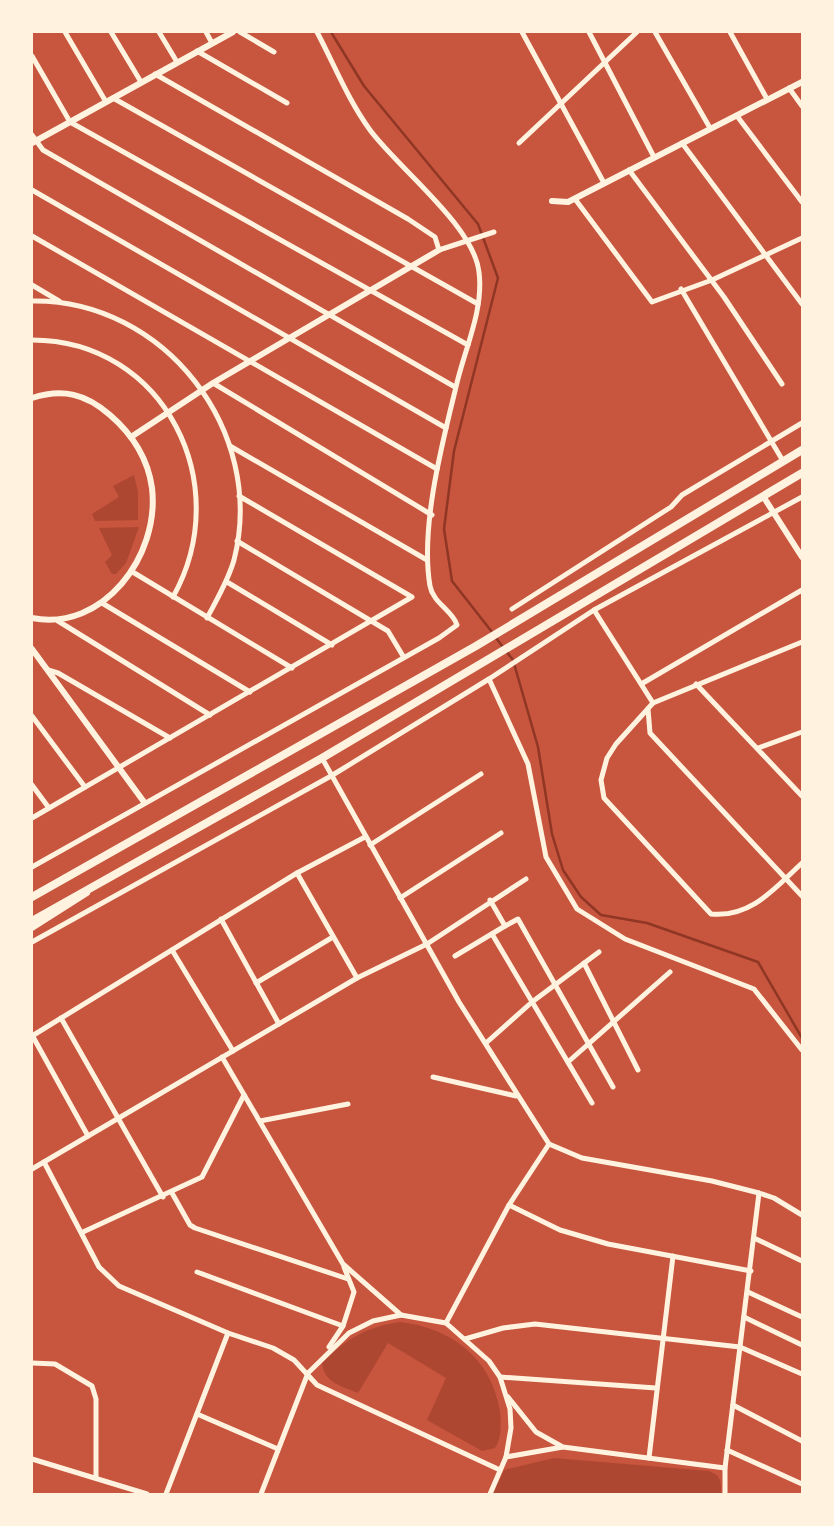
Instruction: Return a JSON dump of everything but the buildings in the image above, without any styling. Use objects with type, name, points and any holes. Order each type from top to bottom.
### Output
[{"type":"highway","points":[[32,897],[475,646],[803,450]]},
{"type":"highway","points":[[32,921],[322,758],[803,473]]},
{"type":"street","points":[[65,32],[106,102]]},
{"type":"street","points":[[111,32],[141,82]]},
{"type":"street","points":[[159,32],[177,62]]},
{"type":"street","points":[[206,32],[212,43]]},
{"type":"street","points":[[233,32],[33,140],[43,150],[455,387]]},
{"type":"street","points":[[240,32],[274,52]]},
{"type":"street","points":[[32,867],[457,625],[431,590],[427,560],[437,469],[455,387],[478,304],[479,271],[470,240],[372,132],[359,114],[317,32]]},
{"type":"street","points":[[523,32],[604,183]]},
{"type":"street","points":[[589,32],[654,157]]},
{"type":"street","points":[[520,143],[637,32]]},
{"type":"street","points":[[655,32],[710,128]]},
{"type":"street","points":[[730,32],[767,99]]},
{"type":"street","points":[[197,51],[287,103]]},
{"type":"street","points":[[32,56],[70,122],[468,345]]},
{"type":"street","points":[[155,74],[408,219],[435,237],[439,250]]},
{"type":"street","points":[[552,201],[568,202],[575,199],[803,82]]},
{"type":"street","points":[[789,88],[803,106]]},
{"type":"street","points":[[113,97],[409,268],[478,304]]},
{"type":"street","points":[[737,116],[803,202]]},
{"type":"street","points":[[682,143],[803,304]]},
{"type":"street","points":[[629,170],[712,280],[782,384]]},
{"type":"street","points":[[32,190],[446,428]]},
{"type":"street","points":[[575,199],[652,302],[681,289],[712,280],[803,237]]},
{"type":"street","points":[[131,437],[213,383],[439,250],[494,232]]},
{"type":"street","points":[[32,236],[437,469]]},
{"type":"street","points":[[32,285],[64,304]]},
{"type":"street","points":[[681,289],[783,461]]},
{"type":"street","points":[[32,301],[64,304],[110,315],[136,327],[184,366],[201,391],[229,446],[239,496],[237,541],[227,582],[207,618]]},
{"type":"street","points":[[32,340],[53,340],[91,351],[122,368],[150,389],[168,411],[192,466],[198,520],[193,551],[173,597]]},
{"type":"street","points":[[213,383],[432,515]]},
{"type":"street","points":[[32,398],[49,392],[70,392],[94,401],[131,437],[148,469],[152,512],[141,552],[131,571],[102,603],[78,616],[58,621],[32,618]]},
{"type":"street","points":[[512,609],[671,507],[682,495],[803,424]]},
{"type":"street","points":[[229,446],[427,560]]},
{"type":"street","points":[[32,818],[412,597],[239,496]]},
{"type":"street","points":[[763,496],[803,557]]},
{"type":"street","points":[[32,942],[331,776],[489,679],[594,610],[803,496]]},
{"type":"street","points":[[237,541],[388,631],[403,656]]},
{"type":"street","points":[[131,571],[292,668]]},
{"type":"street","points":[[227,582],[332,645]]},
{"type":"street","points":[[643,683],[803,590]]},
{"type":"street","points":[[102,603],[250,692]]},
{"type":"street","points":[[594,610],[643,683],[653,703]]},
{"type":"street","points":[[58,621],[210,715]]},
{"type":"street","points":[[803,642],[653,703],[616,744],[607,758],[601,780],[604,798],[711,914],[726,916],[753,907],[803,863]]},
{"type":"street","points":[[32,649],[144,802]]},
{"type":"street","points":[[47,670],[58,673],[170,738]]},
{"type":"street","points":[[489,679],[528,764],[547,858],[577,909],[625,939],[754,989],[803,1050]]},
{"type":"street","points":[[696,684],[803,796]]},
{"type":"street","points":[[648,709],[650,733],[803,896]]},
{"type":"street","points":[[32,716],[85,787]]},
{"type":"street","points":[[758,748],[803,732]]},
{"type":"street","points":[[322,758],[365,838],[516,1096],[549,1144],[582,1158],[712,1181],[759,1193],[774,1198],[803,1215]]},
{"type":"street","points":[[370,845],[481,774]]},
{"type":"street","points":[[32,785],[49,808]]},
{"type":"street","points":[[400,898],[501,833]]},
{"type":"street","points":[[88,1136],[32,1036],[297,873],[365,838]]},
{"type":"street","points":[[297,873],[357,978]]},
{"type":"street","points":[[32,1169],[357,978],[427,943],[526,879]]},
{"type":"street","points":[[32,928],[83,897],[97,884]]},
{"type":"street","points":[[490,900],[505,926]]},
{"type":"street","points":[[221,919],[279,1024]]},
{"type":"street","points":[[455,956],[519,919],[613,1087]]},
{"type":"street","points":[[492,934],[592,1104]]},
{"type":"street","points":[[256,983],[333,937]]},
{"type":"street","points":[[172,950],[233,1051]]},
{"type":"street","points":[[486,1043],[532,1002],[599,952]]},
{"type":"street","points":[[584,963],[638,1070]]},
{"type":"street","points":[[568,1062],[670,972]]},
{"type":"street","points":[[61,1018],[120,1117],[163,1197]]},
{"type":"street","points":[[222,1057],[343,1264],[354,1292],[342,1326],[326,1352],[308,1373],[261,1494]]},
{"type":"street","points":[[433,1077],[516,1096]]},
{"type":"street","points":[[83,1232],[202,1177],[244,1094]]},
{"type":"street","points":[[260,1121],[348,1104]]},
{"type":"street","points":[[446,1323],[509,1205],[549,1144]]},
{"type":"street","points":[[44,1162],[99,1267],[119,1286],[228,1333],[273,1348],[294,1360],[317,1385],[500,1470]]},
{"type":"street","points":[[172,1193],[190,1225],[195,1228],[348,1279]]},
{"type":"street","points":[[725,1494],[727,1450],[759,1193]]},
{"type":"street","points":[[509,1205],[560,1230],[608,1244],[751,1270]]},
{"type":"street","points":[[754,1238],[803,1261]]},
{"type":"street","points":[[649,1458],[661,1338],[673,1256]]},
{"type":"street","points":[[343,1264],[401,1315]]},
{"type":"street","points":[[197,1272],[342,1326]]},
{"type":"street","points":[[748,1292],[803,1317]]},
{"type":"street","points":[[326,1352],[349,1333],[373,1321],[401,1315],[446,1323],[465,1339],[489,1361],[500,1377],[506,1394],[511,1428],[506,1457],[490,1494]]},
{"type":"street","points":[[744,1317],[803,1345]]},
{"type":"street","points":[[465,1339],[503,1328],[535,1324],[740,1347],[803,1374]]},
{"type":"street","points":[[166,1494],[228,1333]]},
{"type":"street","points":[[32,1363],[55,1364],[92,1386],[96,1399],[96,1477]]},
{"type":"street","points":[[500,1377],[656,1388]]},
{"type":"street","points":[[506,1394],[536,1432],[563,1447]]},
{"type":"street","points":[[733,1405],[803,1441]]},
{"type":"street","points":[[197,1414],[278,1449]]},
{"type":"street","points":[[506,1457],[563,1447],[725,1468]]},
{"type":"street","points":[[727,1450],[803,1484]]},
{"type":"street","points":[[32,1459],[147,1494]]},
{"type":"street","points":[[493,1487],[497,1494]]},
{"type":"shaded area","points":[[134,475],[138,492],[138,520],[95,521],[92,514],[119,497],[113,486]]},
{"type":"shaded area","points":[[139,527],[126,563],[116,574],[112,574],[105,562],[112,555],[99,528]]},
{"type":"shaded area","points":[[400,1322],[419,1325],[452,1339],[478,1361],[488,1376],[500,1411],[500,1435],[495,1448],[482,1451],[427,1420],[446,1378],[388,1343],[358,1393],[335,1383],[326,1375],[322,1363],[348,1341],[377,1327]]},
{"type":"shaded area","points":[[554,1458],[709,1471],[720,1480],[721,1494],[493,1494],[504,1470]]},
{"type":"waterway","points":[[331,32],[364,86],[478,224],[498,278],[454,451],[444,529],[452,581],[492,632]]},
{"type":"waterway","points":[[496,638],[513,660],[538,747],[552,834],[563,870],[581,897],[601,915],[647,923],[758,962],[802,1038]]}]
